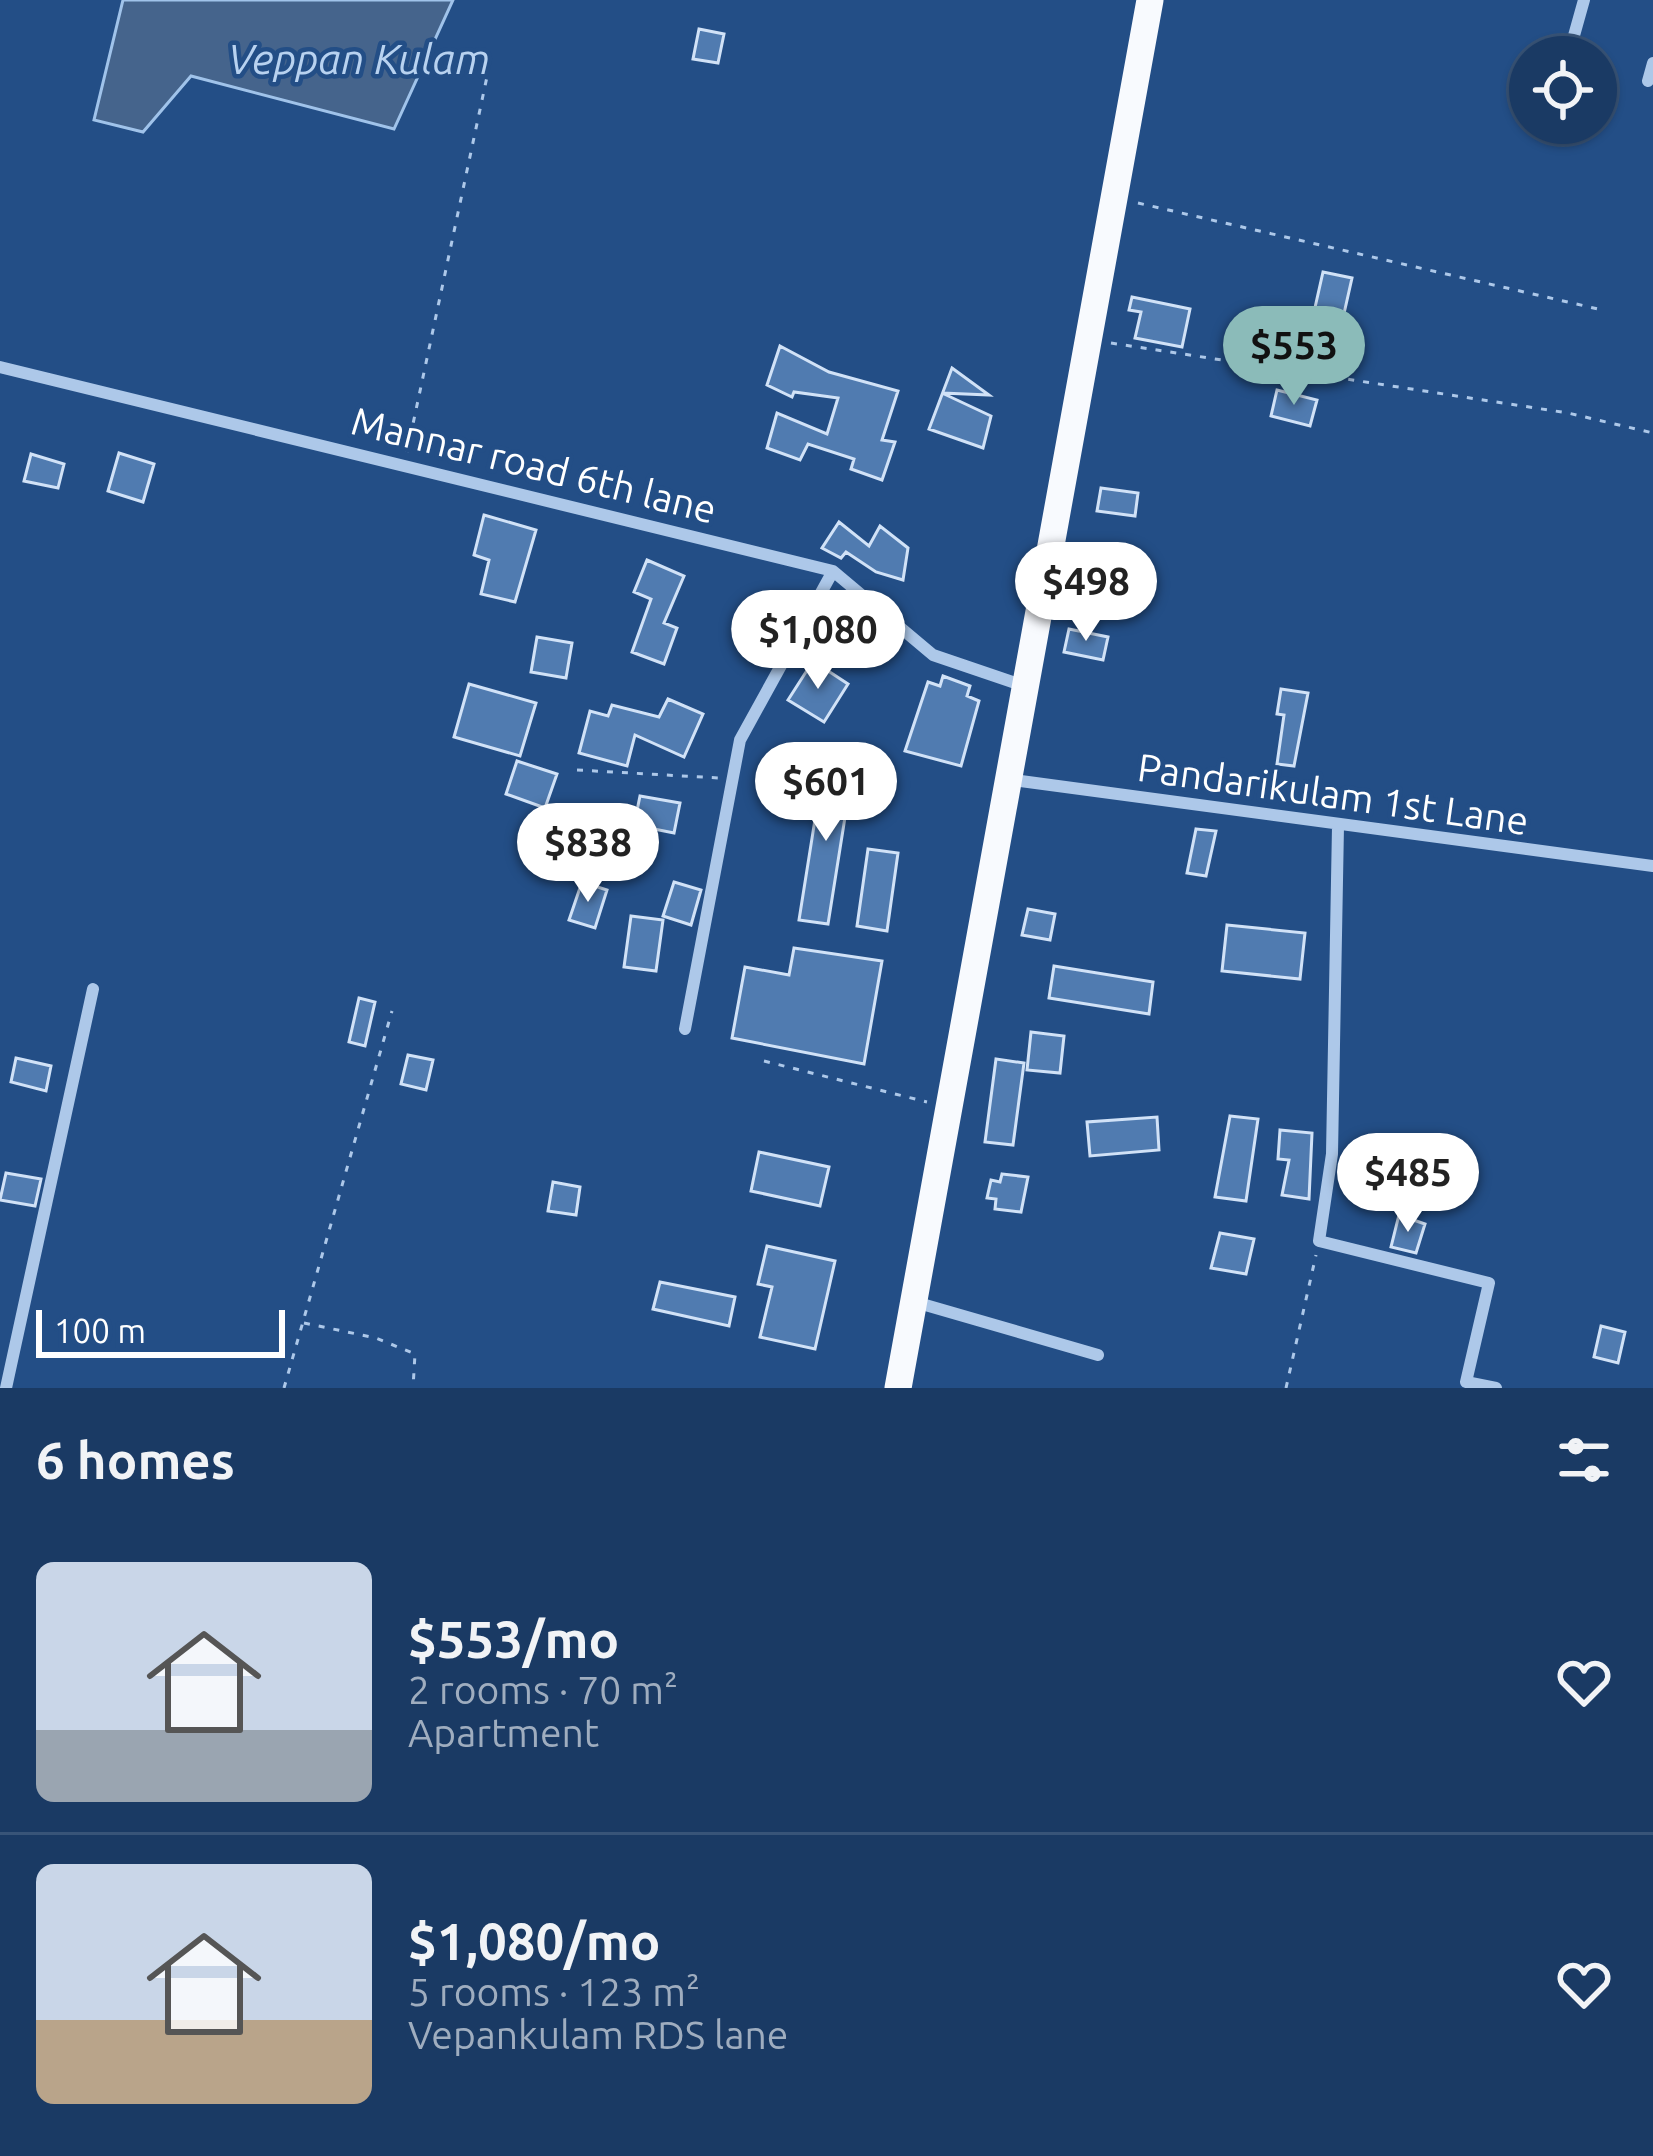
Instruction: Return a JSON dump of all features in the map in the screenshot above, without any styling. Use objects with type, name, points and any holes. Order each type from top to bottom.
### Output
[{"type":"highway","points":[[898,1388],[1150,0]]},
{"type":"street","points":[[1574,36],[1584,0]]},
{"type":"street","points":[[1648,81],[1653,63]]},
{"type":"street","name":"Mannar road 6th lane","points":[[0,368],[833,571],[933,655],[1024,686]]},
{"type":"street","points":[[686,1029],[740,740],[833,571]]},
{"type":"street","name":"Pandarikulam 1st Lane","points":[[1005,779],[1653,866]]},
{"type":"street","points":[[1338,826],[1332,1154],[1319,1241],[1489,1283],[1466,1382],[1496,1388]]},
{"type":"street","points":[[6,1388],[93,988]]},
{"type":"street","points":[[914,1302],[1007,1324],[1098,1355]]},
{"type":"path","points":[[405,463],[488,72]]},
{"type":"path","points":[[1116,198],[1598,309]]},
{"type":"path","points":[[1086,340],[1568,413],[1653,433]]},
{"type":"path","points":[[577,770],[732,778]]},
{"type":"path","points":[[284,1388],[353,1161],[392,1011]]},
{"type":"path","points":[[764,1061],[927,1100]]},
{"type":"path","points":[[1286,1388],[1319,1241]]},
{"type":"path","points":[[302,1323],[376,1338],[415,1354],[413,1388]]},
{"type":"water","name":"Veppan Kulam","points":[[123,0],[453,0],[394,129],[191,76],[143,132],[94,120]]},
{"type":"building","points":[[699,29],[724,34],[718,63],[693,59]]},
{"type":"building","points":[[1323,272],[1352,278],[1343,318],[1314,312]]},
{"type":"building","points":[[1132,297],[1190,309],[1182,347],[1135,338],[1141,312],[1129,310]]},
{"type":"building","points":[[780,346],[829,372],[898,391],[882,440],[895,442],[882,480],[851,469],[854,459],[808,444],[800,460],[767,448],[777,413],[827,434],[838,398],[794,392],[792,397],[767,385]]},
{"type":"building","points":[[952,368],[989,395],[943,393]]},
{"type":"building","points":[[1277,390],[1317,400],[1310,426],[1271,416]]},
{"type":"building","points":[[942,393],[991,416],[983,448],[929,429]]},
{"type":"building","points":[[119,453],[154,464],[143,502],[108,491]]},
{"type":"building","points":[[31,454],[64,464],[58,488],[24,481]]},
{"type":"building","points":[[1101,488],[1138,493],[1135,516],[1097,511]]},
{"type":"building","points":[[484,515],[536,530],[515,602],[481,594],[489,560],[474,555]]},
{"type":"building","points":[[839,522],[869,546],[880,526],[908,548],[903,580],[876,572],[846,552],[841,558],[822,548]]},
{"type":"building","points":[[647,560],[684,576],[664,623],[677,628],[664,664],[632,652],[651,599],[634,592]]},
{"type":"building","points":[[1069,629],[1108,637],[1103,660],[1064,652]]},
{"type":"building","points":[[537,637],[572,643],[566,678],[531,672]]},
{"type":"building","points":[[813,661],[848,684],[824,722],[788,700]]},
{"type":"building","points":[[943,676],[970,686],[967,696],[979,701],[961,766],[905,751],[928,682],[940,686]]},
{"type":"building","points":[[469,684],[536,703],[520,756],[454,737]]},
{"type":"building","points":[[1281,689],[1308,693],[1294,766],[1277,764],[1284,715],[1277,714]]},
{"type":"building","points":[[668,699],[703,714],[684,757],[635,735],[627,766],[579,753],[590,711],[608,716],[612,705],[659,717]]},
{"type":"building","points":[[517,761],[557,774],[545,808],[506,794]]},
{"type":"building","points":[[824,763],[853,767],[828,924],[799,920]]},
{"type":"building","points":[[640,796],[680,803],[674,833],[634,825]]},
{"type":"building","points":[[1196,829],[1216,831],[1206,876],[1187,873]]},
{"type":"building","points":[[868,849],[898,853],[887,931],[857,926]]},
{"type":"building","points":[[582,882],[607,890],[595,928],[569,920]]},
{"type":"building","points":[[674,882],[701,890],[691,925],[663,916]]},
{"type":"building","points":[[1028,909],[1055,914],[1050,940],[1022,935]]},
{"type":"building","points":[[631,916],[663,920],[656,971],[624,967]]},
{"type":"building","points":[[1227,925],[1305,933],[1300,979],[1222,971]]},
{"type":"building","points":[[794,948],[882,961],[864,1064],[732,1038],[745,967],[789,975]]},
{"type":"building","points":[[1054,966],[1153,982],[1149,1014],[1049,998]]},
{"type":"building","points":[[359,998],[375,1002],[365,1046],[349,1042]]},
{"type":"building","points":[[1031,1032],[1064,1036],[1060,1073],[1027,1070]]},
{"type":"building","points":[[408,1055],[433,1060],[426,1090],[401,1084]]},
{"type":"building","points":[[16,1058],[51,1066],[46,1091],[11,1082]]},
{"type":"building","points":[[996,1059],[1024,1063],[1013,1145],[985,1142]]},
{"type":"building","points":[[1230,1116],[1258,1119],[1246,1201],[1215,1197]]},
{"type":"building","points":[[1157,1117],[1159,1150],[1090,1156],[1087,1122]]},
{"type":"building","points":[[1280,1130],[1312,1133],[1309,1199],[1282,1195],[1289,1160],[1278,1159]]},
{"type":"building","points":[[759,1152],[829,1167],[820,1206],[751,1191]]},
{"type":"building","points":[[6,1173],[41,1179],[35,1206],[0,1200]]},
{"type":"building","points":[[1002,1174],[1028,1177],[1021,1212],[995,1209],[996,1199],[987,1198],[991,1180],[1000,1182]]},
{"type":"building","points":[[553,1182],[580,1187],[576,1215],[548,1211]]},
{"type":"building","points":[[1399,1215],[1425,1224],[1416,1253],[1391,1247]]},
{"type":"building","points":[[1220,1233],[1254,1239],[1246,1274],[1211,1268]]},
{"type":"building","points":[[767,1246],[835,1261],[815,1349],[760,1337],[772,1287],[758,1284]]},
{"type":"building","points":[[660,1282],[735,1297],[729,1326],[653,1309]]},
{"type":"building","points":[[1601,1326],[1625,1332],[1618,1363],[1594,1357]]}]
